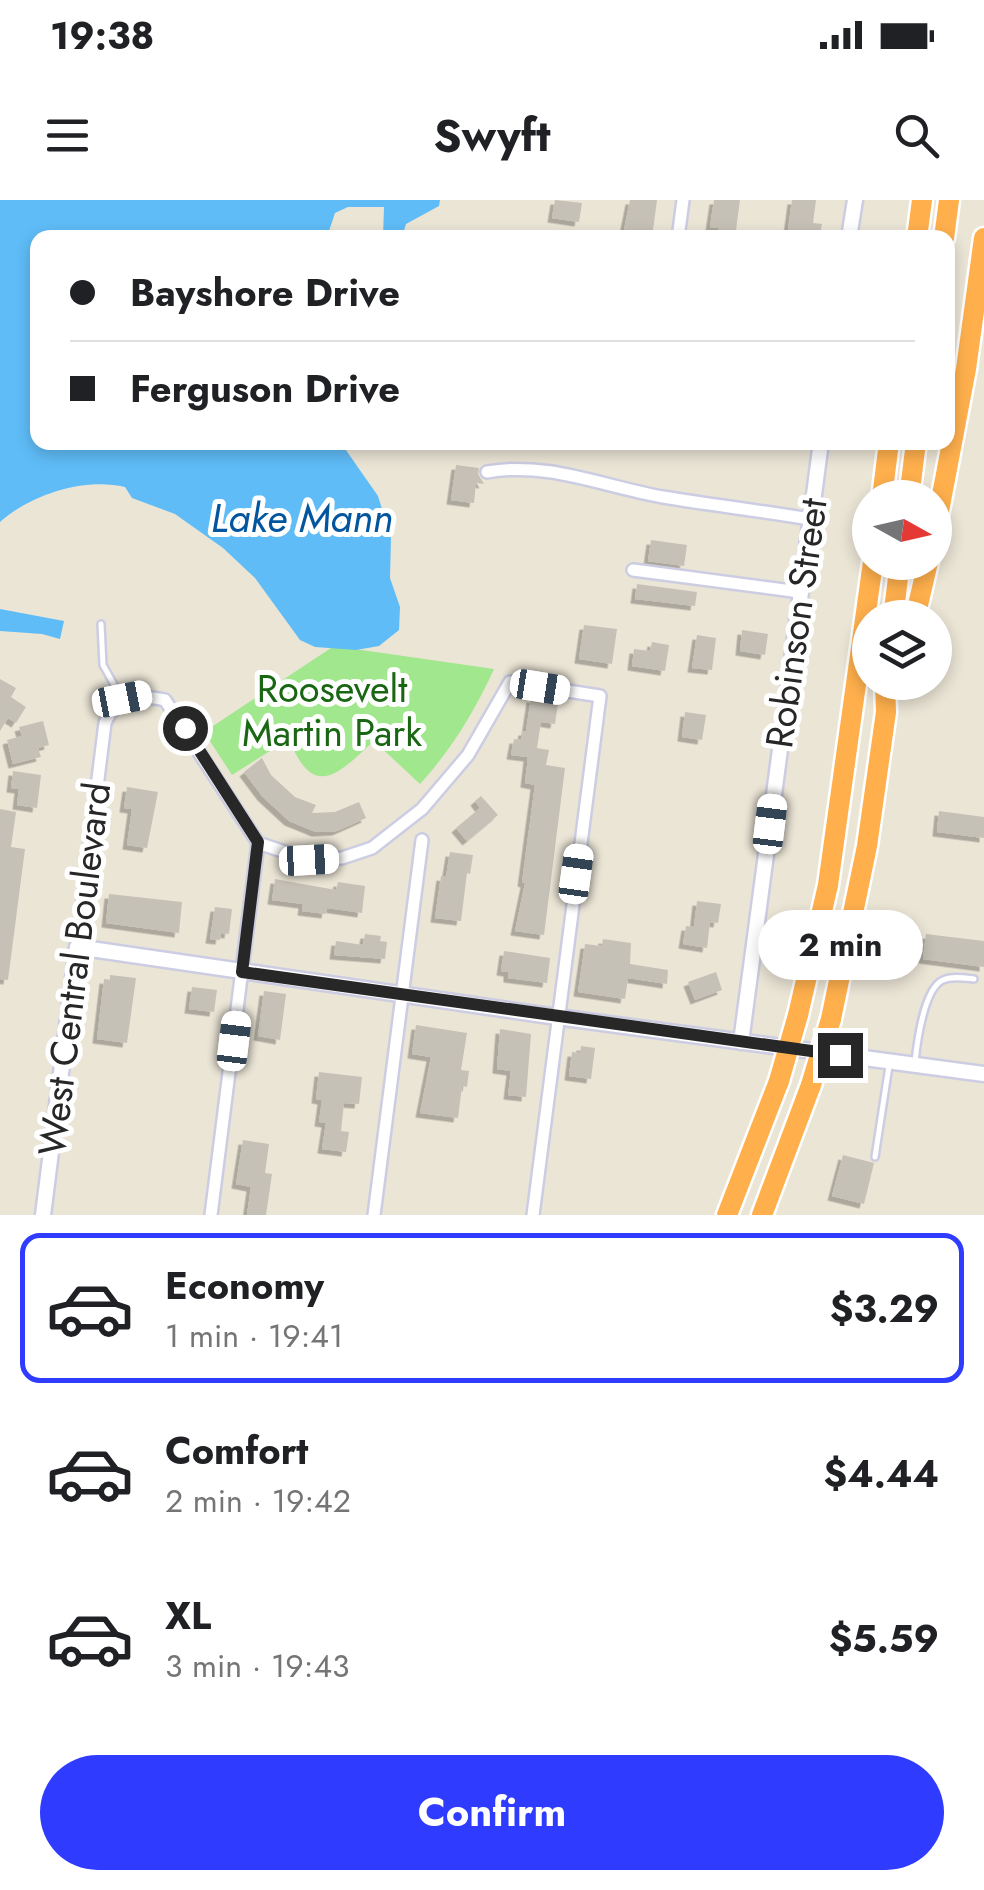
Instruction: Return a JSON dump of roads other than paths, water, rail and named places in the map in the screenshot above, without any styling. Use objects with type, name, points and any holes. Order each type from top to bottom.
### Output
[{"type":"highway","points":[[913,230],[914,200]]},
{"type":"highway","points":[[915,230],[922,200]]},
{"type":"highway","points":[[945,230],[950,200]]},
{"type":"highway","points":[[955,427],[984,238]]},
{"type":"highway","points":[[884,480],[888,450]]},
{"type":"highway","points":[[911,480],[915,450]]},
{"type":"highway","points":[[945,480],[951,450]]},
{"type":"highway","points":[[727,1215],[779,1081],[828,886],[870,580]]},
{"type":"highway","points":[[762,1215],[812,1084],[831,1019],[852,927],[886,700]]},
{"type":"highway","points":[[886,712],[891,700]]},
{"type":"street","points":[[679,230],[683,200]]},
{"type":"street","points":[[851,230],[854,200]]},
{"type":"street","name":"Robinson Street","points":[[741,1042],[820,450]]},
{"type":"street","points":[[487,472],[579,476],[663,496],[810,518]]},
{"type":"street","points":[[634,570],[800,592]]},
{"type":"street","points":[[122,699],[144,695],[166,700],[258,842],[309,860],[342,858],[372,848],[422,809],[468,755],[510,682],[600,696],[533,1215]]},
{"type":"street","name":"West Central Boulevard","points":[[43,1215],[104,723],[111,708],[122,699]]},
{"type":"street","points":[[374,1215],[422,840]]},
{"type":"street","points":[[212,1215],[258,842]]},
{"type":"street","points":[[77,946],[558,1017],[984,1074]]},
{"type":"lane","points":[[102,624],[103,665],[122,699]]},
{"type":"lane","points":[[914,1065],[924,1013],[935,985],[944,980],[974,979]]},
{"type":"lane","points":[[875,1157],[890,1062]]},
{"type":"water","name":"Lake Mann","points":[[0,200],[440,200],[439,206],[406,224],[404,230],[383,230],[384,207],[348,207],[335,213],[329,230],[30,230],[30,450],[346,450],[378,496],[391,538],[390,578],[400,607],[399,630],[379,646],[356,650],[315,647],[300,640],[255,578],[223,548],[175,514],[132,498],[125,487],[92,484],[58,491],[26,504],[0,522]]},
{"type":"water","points":[[0,609],[64,621],[60,639],[0,631]]},
{"type":"park label","name":"Roosevelt Martin Park","points":[[332,710]]}]
